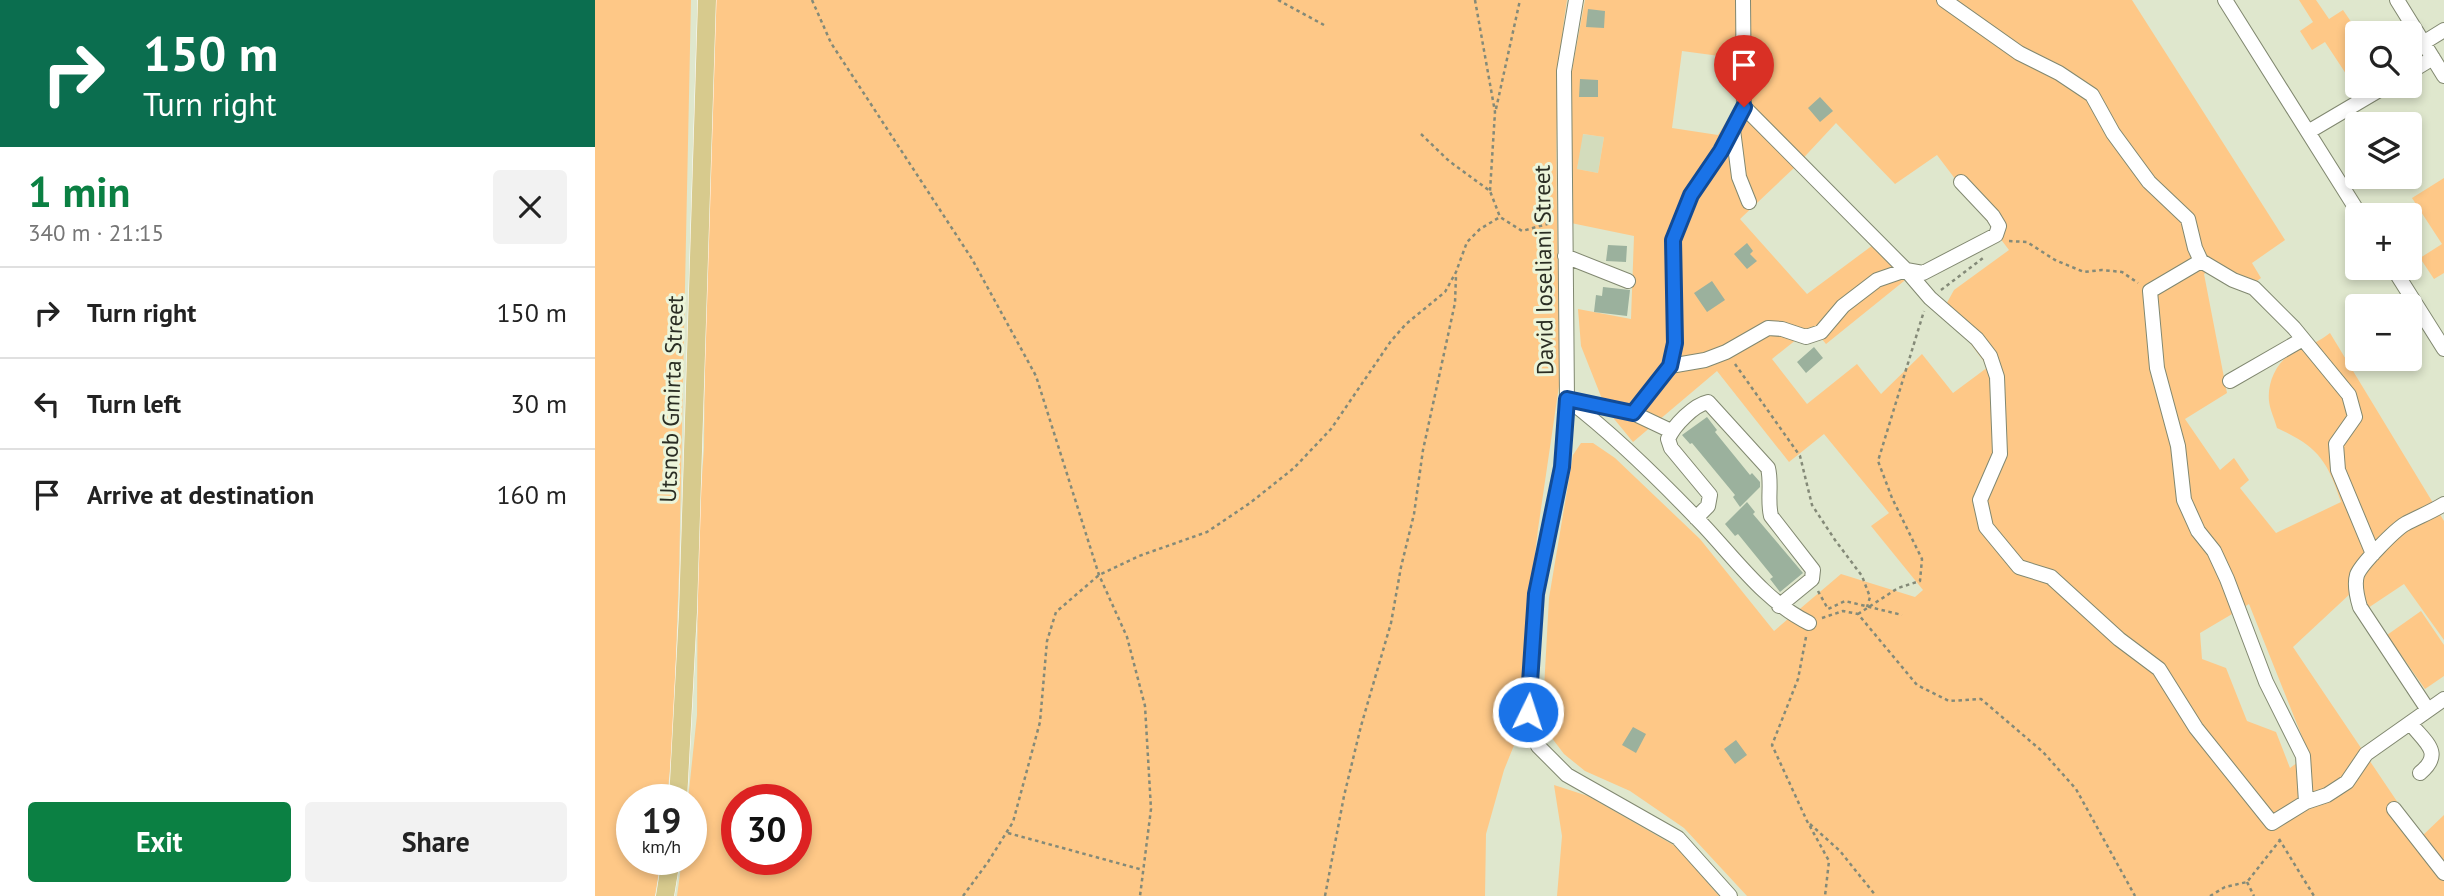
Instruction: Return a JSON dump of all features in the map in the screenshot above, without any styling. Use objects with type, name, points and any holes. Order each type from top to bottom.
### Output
[{"type":"main road","name":"Utsnob Gmirta Street","points":[[679,784],[688,612],[707,0]]},
{"type":"main road","points":[[665,896],[668,875]]},
{"type":"street","name":"David Ioseliani Street","points":[[1576,0],[1564,71],[1567,399],[1562,467],[1536,594],[1528,712],[1538,746],[1567,775],[1678,838],[1730,896]]},
{"type":"street","points":[[1633,413],[1670,366],[1675,343],[1673,240],[1691,195],[1733,130],[1744,107],[1743,0]]},
{"type":"street","points":[[1944,0],[2019,53],[2059,73],[2092,95],[2113,132],[2149,182],[2188,219],[2198,255],[2233,280],[2254,288],[2303,339],[2349,395],[2355,417],[2336,444],[2338,470],[2374,554]]},
{"type":"street","points":[[2225,0],[2352,203]]},
{"type":"street","points":[[2397,0],[2443,72]]},
{"type":"street","points":[[2423,43],[2444,30]]},
{"type":"street","points":[[2422,65],[2433,58]]},
{"type":"street","points":[[2308,132],[2366,98]]},
{"type":"street","points":[[1744,107],[1906,270],[1930,298],[1977,339],[1990,356],[1997,377],[2000,454],[1980,500],[1986,527],[2019,567],[2051,577],[2119,639],[2159,669],[2196,728],[2272,823],[2306,802],[2327,795],[2347,782],[2366,754],[2444,699]]},
{"type":"street","points":[[1733,130],[1739,177],[1749,202]]},
{"type":"street","points":[[1670,366],[1705,360],[1726,352],[1768,328],[1782,329],[1806,337],[1821,331],[1843,306],[1877,280],[1906,270],[1923,273],[1996,235],[1999,226],[1993,216],[1961,182]]},
{"type":"street","points":[[2198,255],[2150,291],[2157,368],[2178,446],[2183,500],[2197,531],[2214,551],[2266,682],[2303,756],[2306,802]]},
{"type":"street","points":[[1565,256],[1628,281]]},
{"type":"street","points":[[2401,280],[2444,349]]},
{"type":"street","points":[[2230,381],[2303,339]]},
{"type":"street","points":[[1567,399],[1633,413],[1671,431]]},
{"type":"street","points":[[1567,399],[1619,442],[1779,606],[1809,623]]},
{"type":"street","points":[[1696,518],[1708,506],[1710,495],[1671,448],[1668,439],[1671,431],[1700,404],[1708,402],[1768,468],[1771,478],[1771,516],[1814,570],[1812,579],[1779,606]]},
{"type":"street","points":[[2428,710],[2360,607],[2356,593],[2357,573],[2404,524],[2423,517],[2444,504]]},
{"type":"street","points":[[2410,723],[2433,752],[2434,760],[2431,765],[2420,773]]},
{"type":"street","points":[[2394,809],[2444,873]]},
{"type":"path","points":[[812,0],[831,43],[972,259],[1036,376],[1098,575],[1127,637],[1145,706],[1151,809],[1140,896]]},
{"type":"path","points":[[1278,0],[1324,25]]},
{"type":"path","points":[[1475,0],[1496,112]]},
{"type":"path","points":[[1520,0],[1496,112],[1490,191],[1500,217],[1522,231],[1565,220]]},
{"type":"path","points":[[1421,134],[1449,161],[1490,191]]},
{"type":"path","points":[[963,896],[1013,822],[1040,722],[1047,641],[1056,612],[1098,575],[1139,556],[1207,532],[1250,503],[1294,468],[1331,429],[1391,341],[1406,324],[1445,292],[1467,242],[1480,229],[1500,217]]},
{"type":"path","points":[[1996,235],[2013,242],[2027,242],[2055,260],[2084,272],[2122,272],[2150,291]]},
{"type":"path","points":[[1858,614],[1898,588],[1920,581],[1922,559],[1892,498],[1878,461],[1930,298],[1986,257]]},
{"type":"path","points":[[1325,896],[1344,796],[1391,623],[1412,523],[1423,450],[1455,303],[1456,272]]},
{"type":"path","points":[[1726,352],[1775,417],[1800,456],[1812,505],[1862,576],[1870,597],[1867,607]]},
{"type":"path","points":[[1812,579],[1828,609],[1845,601],[1902,615]]},
{"type":"path","points":[[1825,896],[1829,861],[1772,746],[1798,678],[1809,623],[1843,611],[1858,614],[1917,685],[1949,701],[1981,699],[2043,752],[2075,789],[2135,896]]},
{"type":"path","points":[[1807,821],[1840,851],[1876,896]]},
{"type":"path","points":[[2272,823],[2314,896]]},
{"type":"path","points":[[1007,832],[1143,870]]},
{"type":"path","points":[[2210,896],[2225,887],[2247,882],[2280,840]]},
{"type":"path","points":[[2247,882],[2254,896]]},
{"type":"shaded area","points":[[595,0],[691,0],[679,573],[673,737],[669,784],[616,784],[616,875],[658,875],[655,896],[595,896]]},
{"type":"shaded area","points":[[716,0],[1567,0],[1557,112],[1560,379],[1526,633],[1521,728],[1504,770],[1486,834],[1485,896],[677,896],[680,875],[707,875],[707,784],[690,784],[697,715],[698,533],[704,448],[706,229]]},
{"type":"shaded area","points":[[1585,0],[2132,0],[2285,240],[2252,263],[2261,278],[2254,283],[2215,267],[2204,274],[2227,393],[2185,419],[2220,470],[2234,458],[2249,480],[2240,488],[2276,533],[2341,502],[2331,475],[2319,456],[2302,442],[2277,428],[2269,401],[2272,378],[2284,359],[2330,333],[2345,358],[2345,371],[2353,371],[2444,521],[2444,640],[2404,584],[2368,608],[2351,593],[2293,647],[2421,837],[2444,815],[2444,896],[1747,896],[1684,828],[1630,791],[1585,771],[1564,754],[1542,725],[1549,598],[1573,455],[1581,443],[1593,443],[1615,458],[1700,539],[1774,631],[1841,574],[1915,597],[1923,590],[1871,526],[1889,513],[1824,434],[1789,462],[1717,371],[1633,442],[1606,409],[1581,346],[1578,309],[1631,319],[1634,236],[1571,223],[1570,80]],"holes":[[[1682,51],[1742,59],[1737,104],[1718,135],[1672,128]],[[1836,123],[1895,184],[1937,155],[2009,250],[1954,290],[1944,308],[1988,367],[1953,393],[1922,354],[1881,394],[1857,364],[1807,404],[1772,359],[1812,327],[1826,344],[1909,277],[1873,245],[1807,294],[1740,219],[1795,167]],[[1583,134],[1604,137],[1598,173],[1577,169]],[[2249,604],[2309,754],[2290,768],[2276,732],[2247,721],[2226,668],[2202,659],[2200,633]]]},
{"type":"shaded area","points":[[2299,0],[2316,0],[2329,19],[2343,10],[2350,21],[2345,21],[2345,72],[2325,42],[2312,50],[2300,31],[2313,22]]},
{"type":"shaded area","points":[[1582,134],[1604,137],[1598,173],[1577,169]]},
{"type":"shaded area","points":[[2444,178],[2444,273],[2434,279],[2422,257],[2442,244],[2422,213],[2422,203],[2415,203],[2412,198]]},
{"type":"shaded area","points":[[2421,611],[2444,645],[2444,676],[2425,689],[2387,635]]},
{"type":"shaded area","points":[[1554,785],[1588,796],[1677,847],[1719,896],[1557,896],[1562,836]]},
{"type":"building","points":[[1588,9],[1605,11],[1604,28],[1586,27]]},
{"type":"building","points":[[1580,79],[1598,80],[1598,97],[1579,97]]},
{"type":"building","points":[[1820,97],[1833,111],[1820,122],[1808,108]]},
{"type":"building","points":[[1747,243],[1753,251],[1750,254],[1757,261],[1747,269],[1734,254]]},
{"type":"building","points":[[1608,245],[1627,246],[1626,262],[1606,261]]},
{"type":"building","points":[[1712,281],[1725,300],[1707,312],[1694,293]]},
{"type":"building","points":[[1603,287],[1630,290],[1627,316],[1594,312],[1596,295],[1602,296]]},
{"type":"building","points":[[1814,347],[1823,358],[1806,373],[1797,362]]},
{"type":"building","points":[[1707,417],[1717,430],[1715,432],[1750,475],[1752,473],[1760,482],[1760,487],[1740,507],[1733,497],[1735,495],[1692,443],[1682,435]]},
{"type":"building","points":[[1747,502],[1755,512],[1753,514],[1803,573],[1780,592],[1770,579],[1773,577],[1738,534],[1735,536],[1725,524]]},
{"type":"building","points":[[1633,727],[1646,734],[1636,753],[1622,745]]},
{"type":"building","points":[[1736,740],[1747,755],[1735,764],[1724,749]]},
{"type":"route","points":[[1528,712],[1536,594],[1562,467],[1567,399],[1633,413],[1670,366],[1675,343],[1673,240],[1691,195],[1721,151],[1744,107]]}]
